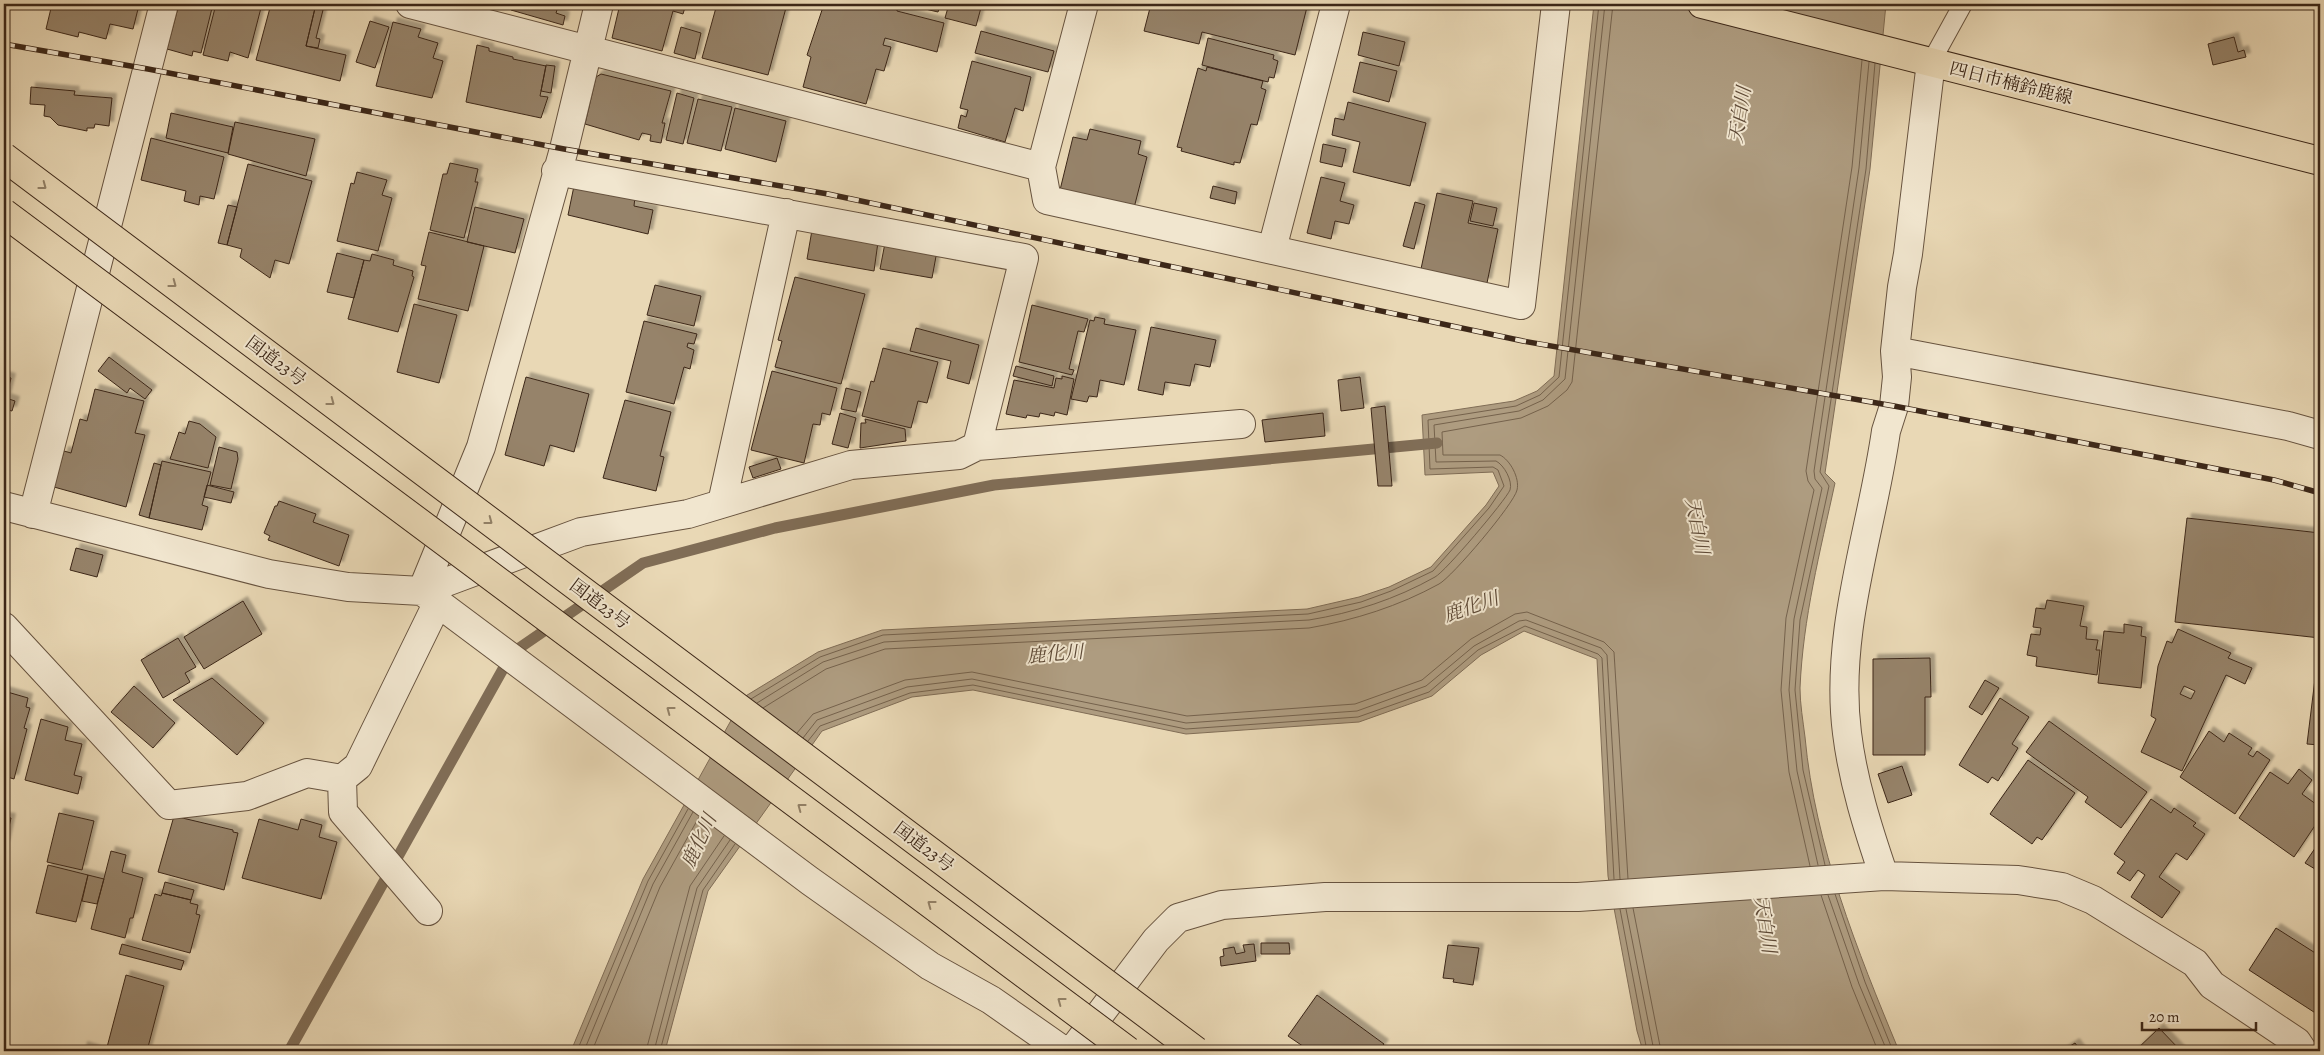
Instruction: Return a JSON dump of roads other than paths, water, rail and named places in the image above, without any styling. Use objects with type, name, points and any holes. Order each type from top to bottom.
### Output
[{"type":"main road","name":"四日市楠鈴鹿線","points":[[1702,4],[2320,161]]},
{"type":"main road","name":"国道23号","points":[[4,157],[1196,1051]]},
{"type":"main road","points":[[4,213],[1128,1051]]},
{"type":"street","points":[[33,514],[164,4]]},
{"type":"street","points":[[410,4],[1041,167]]},
{"type":"street","points":[[4,627],[169,805],[247,796],[307,773],[342,779],[358,766],[439,603],[556,171],[564,149],[599,4]]},
{"type":"street","points":[[1084,4],[1041,167],[1047,200],[1521,305],[1556,4]]},
{"type":"street","points":[[1272,249],[1336,4]]},
{"type":"street","points":[[1884,876],[1863,814],[1847,733],[1845,688],[1849,623],[1886,431],[1894,406],[1897,377],[1895,352],[1931,62]]},
{"type":"street","points":[[556,171],[786,212],[1024,258],[978,446]]},
{"type":"street","points":[[722,503],[786,212]]},
{"type":"street","points":[[1895,352],[2288,426],[2320,435]]},
{"type":"street","points":[[439,603],[581,532],[688,514],[851,465],[959,456],[978,446],[1241,424]]},
{"type":"street","points":[[4,506],[268,574],[439,603],[810,881],[930,966],[991,1000],[1064,1051]]},
{"type":"street","points":[[342,779],[343,812],[428,911]]},
{"type":"street","points":[[1072,1051],[1156,940],[1178,918],[1222,905],[1325,897],[1578,897],[1884,876],[2018,880],[2062,887],[2093,900],[2195,963],[2212,985],[2297,1042],[2304,1051]]},
{"type":"lane","points":[[1931,62],[1962,4]]},
{"type":"water","points":[[1594,4],[1886,4],[1870,169],[1825,473],[1835,483],[1808,611],[1800,688],[1810,778],[1828,858],[1853,936],[1899,1051],[1643,1051],[1637,1031],[1608,876],[1597,659],[1524,631],[1481,655],[1432,696],[1359,722],[1186,734],[973,690],[912,697],[822,731],[708,891],[665,1051],[571,1051],[643,879],[744,697],[818,652],[882,630],[1307,609],[1359,597],[1389,587],[1431,567],[1486,505],[1499,486],[1493,472],[1425,475],[1422,415],[1514,401],[1537,391],[1554,376]]},
{"type":"waterway","points":[[289,1051],[512,653],[643,563],[775,528],[994,485],[1437,443]]},
{"type":"railway","points":[[4,44],[148,69],[564,149],[828,194],[1523,341],[1894,406],[2274,480],[2320,493]]},
{"type":"water label","name":"天白川","points":[[1740,115]]},
{"type":"water label","name":"天白川","points":[[1697,526]]},
{"type":"water label","name":"鹿化川","points":[[1471,607]]},
{"type":"water label","name":"鹿化川","points":[[1055,654]]},
{"type":"water label","name":"鹿化川","points":[[699,841]]},
{"type":"water label","name":"天白川","points":[[1765,925]]}]
